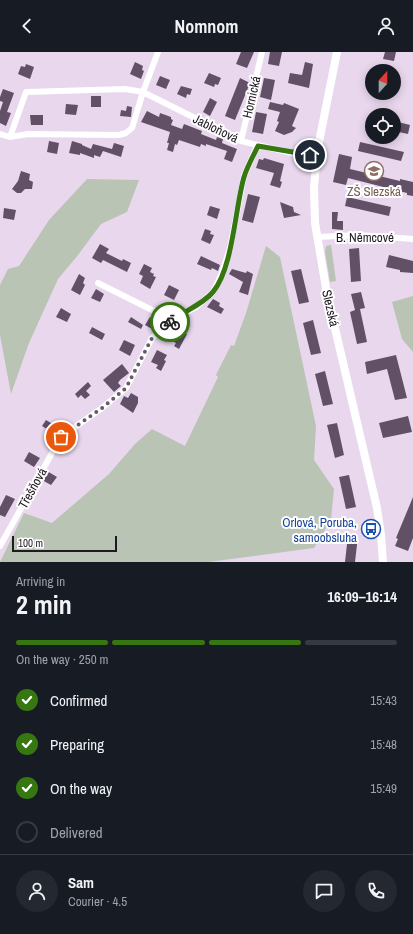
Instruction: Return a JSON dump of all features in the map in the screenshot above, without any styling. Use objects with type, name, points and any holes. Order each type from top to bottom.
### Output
[{"type":"street","points":[[0,134],[10,137],[28,134],[119,135],[126,133],[132,128],[143,92],[158,52]]},
{"type":"street","name":"Hornická","points":[[241,141],[262,52]]},
{"type":"street","name":"Slezská","points":[[337,52],[325,103],[316,156],[314,202],[317,237],[327,294],[377,508],[383,562]]},
{"type":"street","name":"Jabloňová","points":[[10,137],[26,92],[125,89],[143,92],[241,141],[296,154],[316,156]]},
{"type":"street","name":"Třešňová","points":[[0,546],[61,437],[102,408],[126,388],[152,338],[172,320],[196,307],[213,292],[222,273],[230,248],[244,176],[258,146]]},
{"type":"street","name":"B. Němcové","points":[[317,237],[359,235],[413,239]]},
{"type":"street","points":[[98,282],[172,320]]},
{"type":"green space","points":[[87,179],[139,180],[127,212],[101,224],[58,279],[29,343],[11,394],[0,335],[0,285],[8,269],[19,266],[49,220]]},
{"type":"green space","points":[[331,245],[336,281],[330,282],[325,252],[326,246]]},
{"type":"green space","points":[[266,246],[280,257],[316,426],[314,460],[334,489],[331,520],[314,548],[208,562],[0,562],[24,513],[52,523],[109,474],[135,444],[152,429],[185,446],[218,377],[216,375],[231,345],[234,346],[246,313]]},
{"type":"green space","points":[[413,296],[413,352],[402,339],[392,302]]},
{"type":"building","points":[[241,52],[254,52],[247,68],[236,64]]},
{"type":"building","points":[[270,52],[282,52],[279,66],[268,64]]},
{"type":"building","points":[[385,52],[396,52],[394,61],[383,59]]},
{"type":"building","points":[[135,62],[143,66],[142,70],[144,71],[141,79],[130,74]]},
{"type":"building","points":[[305,62],[313,64],[309,88],[288,83],[290,73],[302,75]]},
{"type":"building","points":[[26,64],[34,67],[30,79],[18,74],[21,66],[25,67]]},
{"type":"building","points":[[209,73],[221,78],[218,85],[215,84],[214,87],[204,83]]},
{"type":"building","points":[[160,76],[170,80],[166,89],[156,85]]},
{"type":"building","points":[[240,78],[250,83],[235,120],[225,116]]},
{"type":"building","points":[[264,78],[275,80],[271,100],[260,97]]},
{"type":"building","points":[[181,86],[192,89],[190,95],[187,94],[186,98],[177,94]]},
{"type":"building","points":[[3,89],[14,93],[7,112],[11,113],[6,126],[0,123],[0,111],[3,102],[0,101],[0,97]]},
{"type":"building","points":[[91,96],[101,96],[101,107],[91,107]]},
{"type":"building","points":[[210,98],[217,102],[210,116],[203,112]]},
{"type":"building","points":[[270,102],[283,105],[284,103],[299,109],[292,126],[296,128],[292,132],[284,135],[275,131],[279,122],[277,121],[280,112],[268,109]]},
{"type":"building","points":[[66,104],[78,105],[76,115],[65,114]]},
{"type":"building","points":[[127,106],[132,107],[131,117],[120,116],[121,110],[126,111]]},
{"type":"building","points":[[147,111],[159,117],[160,113],[171,117],[173,120],[171,125],[182,129],[184,124],[202,131],[201,134],[216,140],[217,137],[223,139],[222,143],[237,149],[232,162],[224,159],[227,151],[206,144],[206,146],[201,144],[200,147],[179,140],[177,145],[175,144],[173,152],[167,150],[170,132],[141,122]]},
{"type":"building","points":[[256,112],[267,114],[263,134],[252,132]]},
{"type":"building","points":[[30,115],[43,115],[43,125],[31,125]]},
{"type":"building","points":[[401,123],[410,125],[408,134],[401,132]]},
{"type":"building","points":[[49,141],[59,143],[57,154],[47,152]]},
{"type":"building","points":[[72,141],[91,149],[93,144],[112,149],[114,143],[124,146],[121,157],[103,151],[100,157],[94,155],[94,158],[80,153],[80,155],[69,153]]},
{"type":"building","points":[[360,142],[404,152],[401,161],[358,151]]},
{"type":"building","points":[[339,154],[352,157],[350,169],[400,181],[400,179],[413,182],[413,196],[407,195],[407,193],[348,178],[346,185],[333,182]]},
{"type":"building","points":[[264,158],[284,164],[280,188],[270,185],[274,173],[256,168],[259,159],[263,160]]},
{"type":"building","points":[[21,171],[30,174],[29,180],[33,182],[32,189],[25,189],[21,193],[17,193],[12,189],[18,181]]},
{"type":"building","points":[[248,194],[260,197],[253,223],[242,220]]},
{"type":"building","points":[[347,197],[391,207],[389,216],[345,206]]},
{"type":"building","points":[[280,202],[293,207],[294,212],[301,215],[284,218]]},
{"type":"building","points":[[210,206],[220,209],[217,219],[207,215]]},
{"type":"building","points":[[4,208],[16,210],[14,220],[3,218]]},
{"type":"building","points":[[332,212],[338,212],[337,221],[343,221],[343,230],[332,229]]},
{"type":"building","points":[[205,229],[211,231],[210,234],[214,235],[210,244],[201,240]]},
{"type":"building","points":[[100,244],[109,249],[106,253],[122,261],[123,259],[131,263],[127,272],[103,260],[101,263],[92,258]]},
{"type":"building","points":[[359,248],[361,281],[351,282],[349,249]]},
{"type":"building","points":[[389,255],[413,261],[413,273],[400,272],[400,270],[386,267]]},
{"type":"building","points":[[201,256],[220,265],[218,271],[212,268],[211,270],[197,264]]},
{"type":"building","points":[[144,264],[152,268],[150,272],[156,277],[150,289],[140,283],[143,276],[139,274]]},
{"type":"building","points":[[232,269],[246,273],[247,271],[253,274],[248,295],[239,292],[243,282],[229,274]]},
{"type":"building","points":[[301,269],[309,302],[299,304],[291,271]]},
{"type":"building","points":[[79,274],[85,278],[83,283],[85,285],[80,295],[71,290]]},
{"type":"building","points":[[169,285],[179,290],[174,300],[164,295]]},
{"type":"building","points":[[96,289],[104,294],[100,302],[91,298]]},
{"type":"building","points":[[361,292],[365,308],[360,309],[367,342],[357,344],[350,312],[355,310],[351,294]]},
{"type":"building","points":[[213,299],[220,303],[219,306],[224,309],[221,314],[207,307]]},
{"type":"building","points":[[61,308],[71,314],[67,322],[56,317]]},
{"type":"building","points":[[131,317],[143,325],[141,329],[128,322]]},
{"type":"building","points":[[150,317],[157,321],[152,329],[145,325]]},
{"type":"building","points":[[313,320],[321,353],[311,355],[303,323]]},
{"type":"building","points":[[92,327],[105,334],[102,340],[89,333]]},
{"type":"building","points":[[175,328],[187,334],[179,349],[174,346],[176,343],[169,339]]},
{"type":"building","points":[[124,340],[135,345],[130,356],[119,350]]},
{"type":"building","points":[[157,350],[167,355],[161,371],[156,368],[158,365],[151,362]]},
{"type":"building","points":[[396,355],[407,398],[395,400],[387,369],[367,374],[365,362]]},
{"type":"building","points":[[122,364],[129,373],[120,380],[118,383],[121,386],[114,392],[103,380]]},
{"type":"building","points":[[325,371],[333,404],[323,406],[315,374]]},
{"type":"building","points":[[88,382],[91,386],[86,391],[90,395],[85,399],[81,395],[78,398],[75,394]]},
{"type":"building","points":[[131,393],[138,397],[138,403],[133,413],[120,404],[124,396],[128,398]]},
{"type":"building","points":[[408,416],[412,432],[383,438],[379,423]]},
{"type":"building","points":[[46,420],[59,428],[55,434],[42,426]]},
{"type":"building","points":[[337,423],[344,455],[335,458],[327,425]]},
{"type":"building","points":[[29,452],[40,458],[34,467],[24,461]]},
{"type":"building","points":[[47,471],[57,477],[51,485],[42,480]]},
{"type":"building","points":[[349,475],[356,507],[346,509],[339,477]]},
{"type":"building","points":[[6,495],[15,499],[5,517],[0,515],[0,507]]},
{"type":"building","points":[[413,497],[413,538],[408,551],[395,546],[398,539],[396,538]]},
{"type":"building","points":[[348,535],[358,536],[355,562],[345,562]]},
{"type":"way so far","points":[[61,437],[102,408],[126,388],[152,338],[170,322]]},
{"type":"place","name":"ZŠ Slezská","points":[[374,171]]},
{"type":"place","name":"Orlová, Poruba, samoobsluha","points":[[371,529]]},
{"type":"route","points":[[170,322],[196,307],[213,292],[222,273],[230,248],[244,176],[258,146],[296,154],[310,155]]}]
